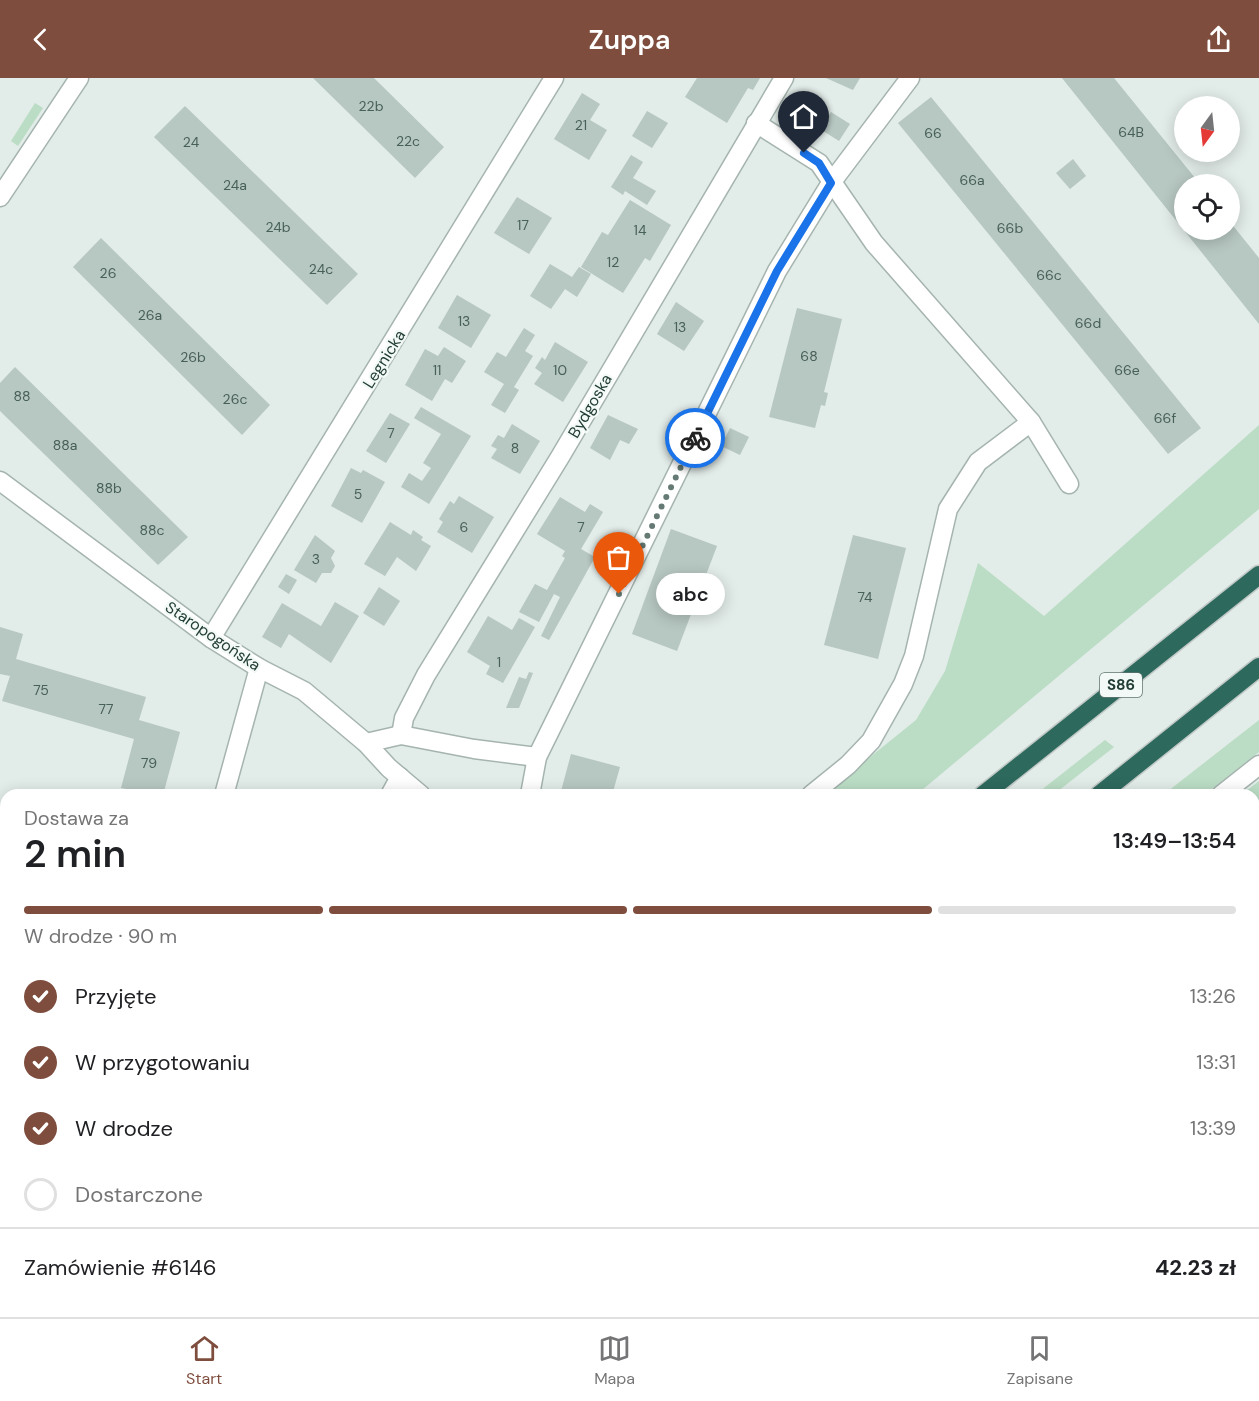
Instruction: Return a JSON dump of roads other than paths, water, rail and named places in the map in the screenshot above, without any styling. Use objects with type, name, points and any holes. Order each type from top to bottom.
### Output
[{"type":"highway","name":"S86","points":[[991,789],[1259,575]]},
{"type":"highway","points":[[1106,789],[1259,667]]},
{"type":"street","points":[[0,198],[79,78]]},
{"type":"street","name":"Legnicka","points":[[211,638],[554,78]]},
{"type":"street","name":"Bydgoska","points":[[400,735],[404,718],[426,675],[560,456],[784,78]]},
{"type":"street","points":[[531,789],[537,757],[777,271],[831,183],[910,78]]},
{"type":"street","points":[[756,123],[819,163],[874,243],[1031,422],[1069,484]]},
{"type":"street","points":[[818,789],[848,765],[871,741],[903,684],[914,656],[948,509],[978,462],[1031,422]]},
{"type":"street","name":"Staropogońska","points":[[0,481],[211,638],[259,668],[304,691],[366,743],[415,789]]},
{"type":"street","points":[[226,789],[259,668]]},
{"type":"street","points":[[366,743],[400,735],[474,749],[537,757]]},
{"type":"street","points":[[1229,789],[1259,765]]},
{"type":"street","points":[[393,789],[400,777]]},
{"type":"place","name":"abc","points":[[619,594]]}]
